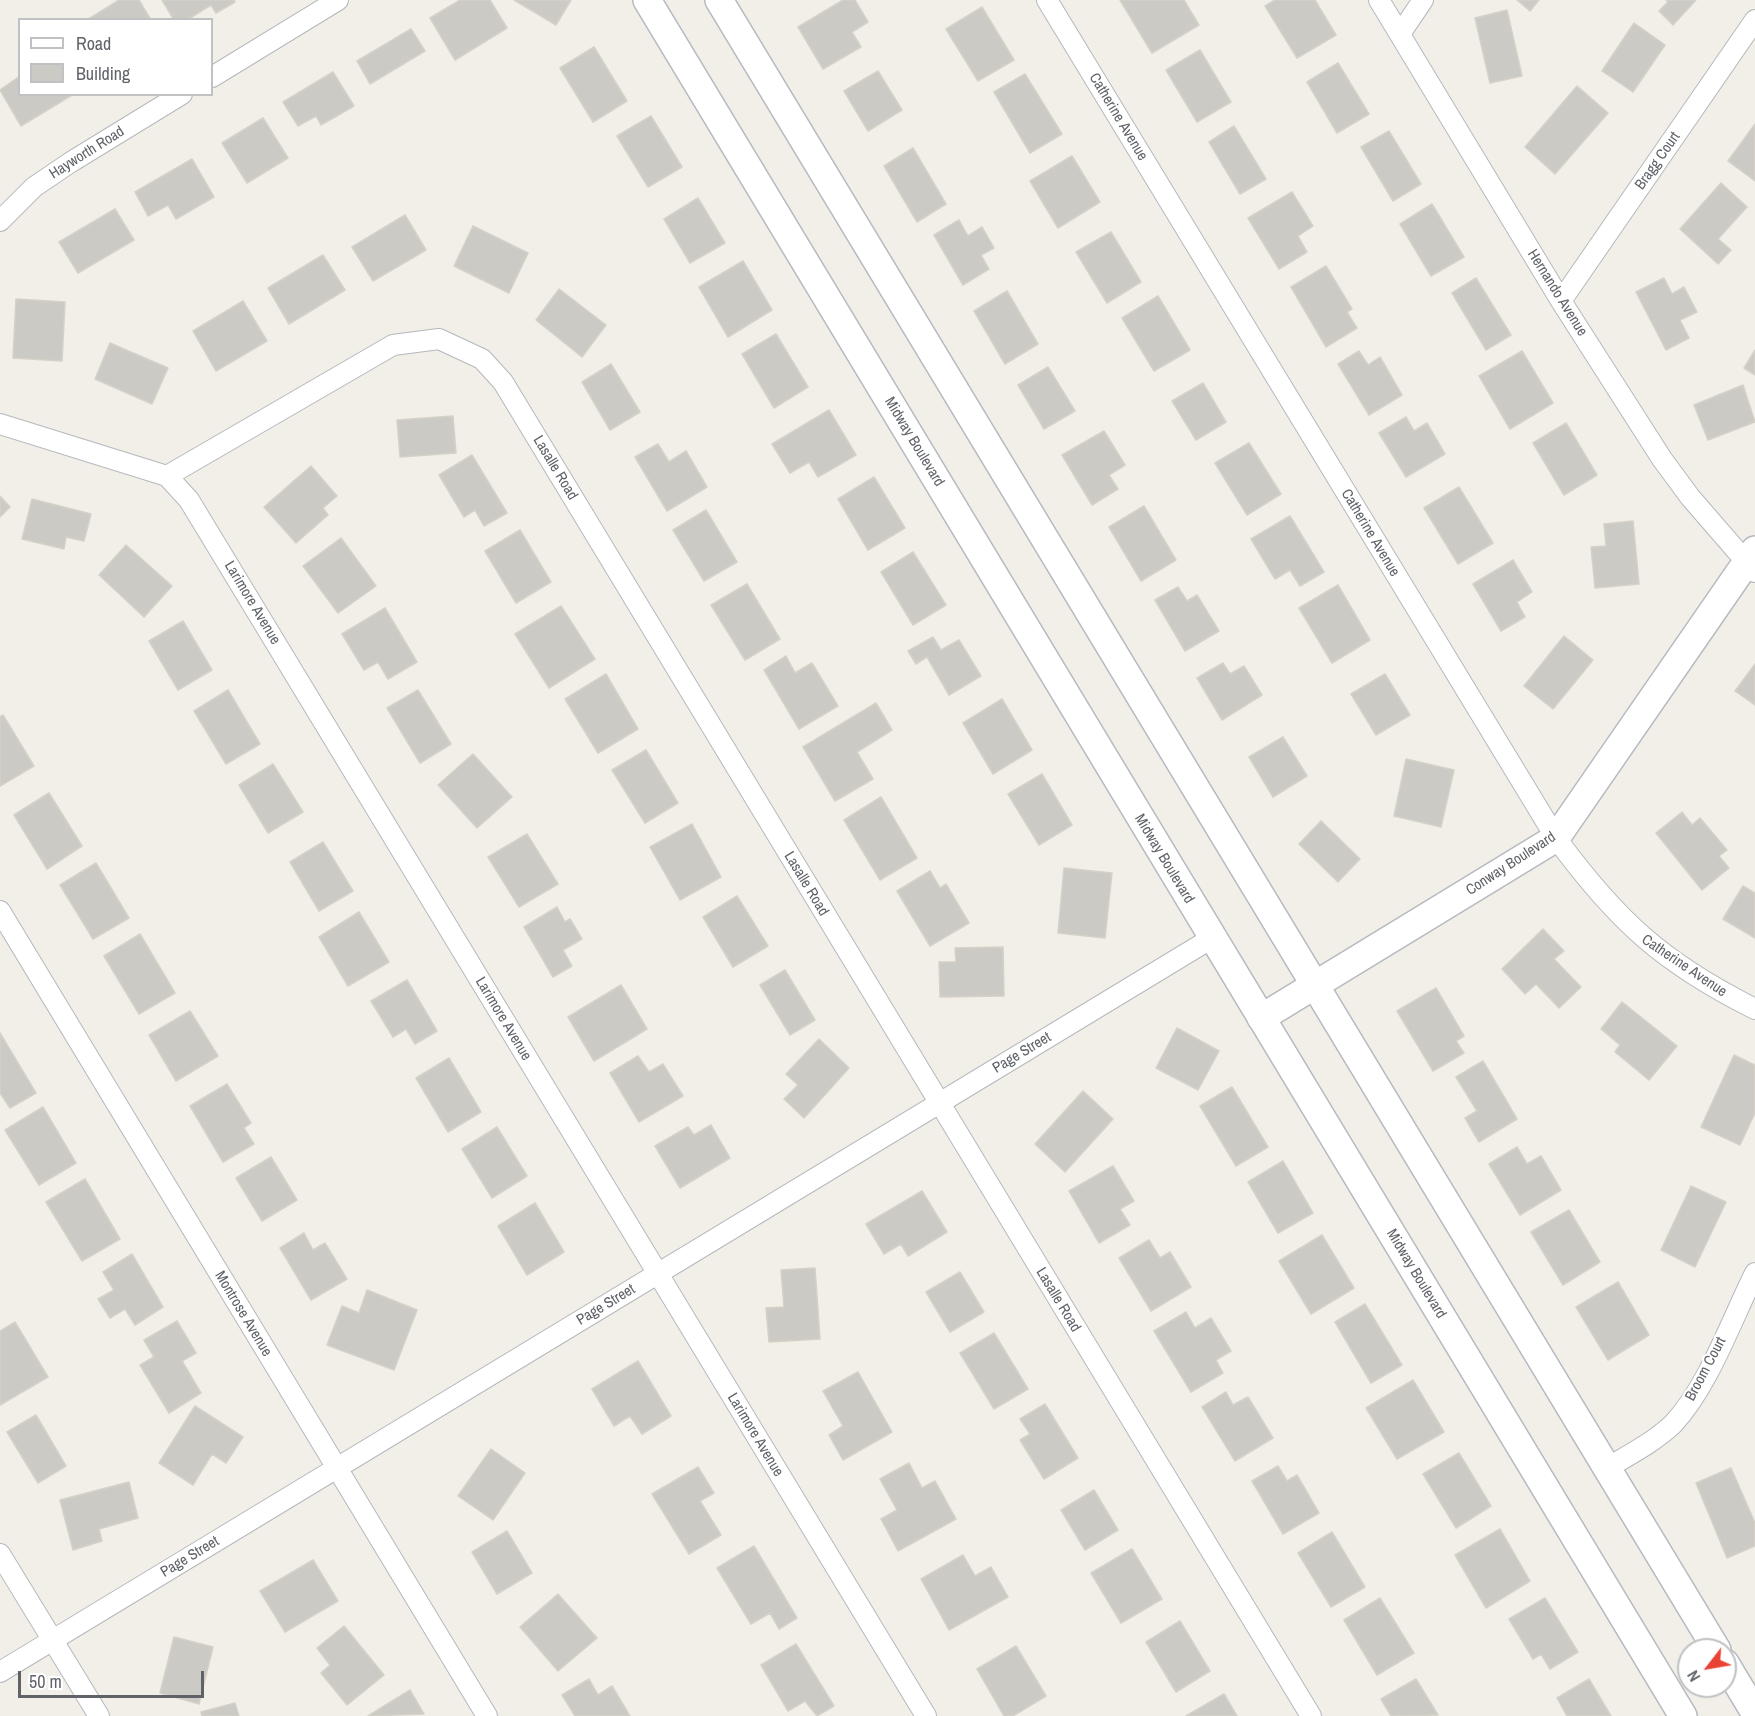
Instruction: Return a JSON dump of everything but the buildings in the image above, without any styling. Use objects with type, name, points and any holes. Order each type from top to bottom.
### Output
[{"type":"street","points":[[213,76],[338,0]]},
{"type":"street","name":"Midway Boulevard","points":[[647,0],[1683,1716]]},
{"type":"street","points":[[719,0],[1710,1638]]},
{"type":"street","name":"Catherine Avenue","points":[[1047,0],[1556,838],[1598,894],[1637,934],[1666,957],[1716,990],[1755,1009]]},
{"type":"street","name":"Hernando Avenue","points":[[1379,0],[1561,301],[1662,459],[1752,562]]},
{"type":"street","points":[[1400,34],[1424,0]]},
{"type":"street","name":"Bragg Court","points":[[1561,301],[1755,20]]},
{"type":"street","name":"Hayworth Road","points":[[0,221],[34,187],[179,96]]},
{"type":"street","name":"Lasalle Road","points":[[167,476],[393,345],[440,339],[482,358],[503,382],[1311,1716]]},
{"type":"street","points":[[0,424],[167,476]]},
{"type":"street","name":"Larimore Avenue","points":[[167,476],[189,500],[926,1716]]},
{"type":"street","name":"Conway Boulevard","points":[[1261,1018],[1556,838],[1752,562]]},
{"type":"street","name":"Montrose Avenue","points":[[0,911],[487,1716]]},
{"type":"street","name":"Page Street","points":[[0,1672],[1212,938]]},
{"type":"street","name":"Broom Court","points":[[1607,1468],[1644,1446],[1672,1424],[1696,1395],[1755,1273]]},
{"type":"street","points":[[0,1554],[99,1716]]},
{"type":"street","points":[[1737,1683],[1755,1713]]}]
